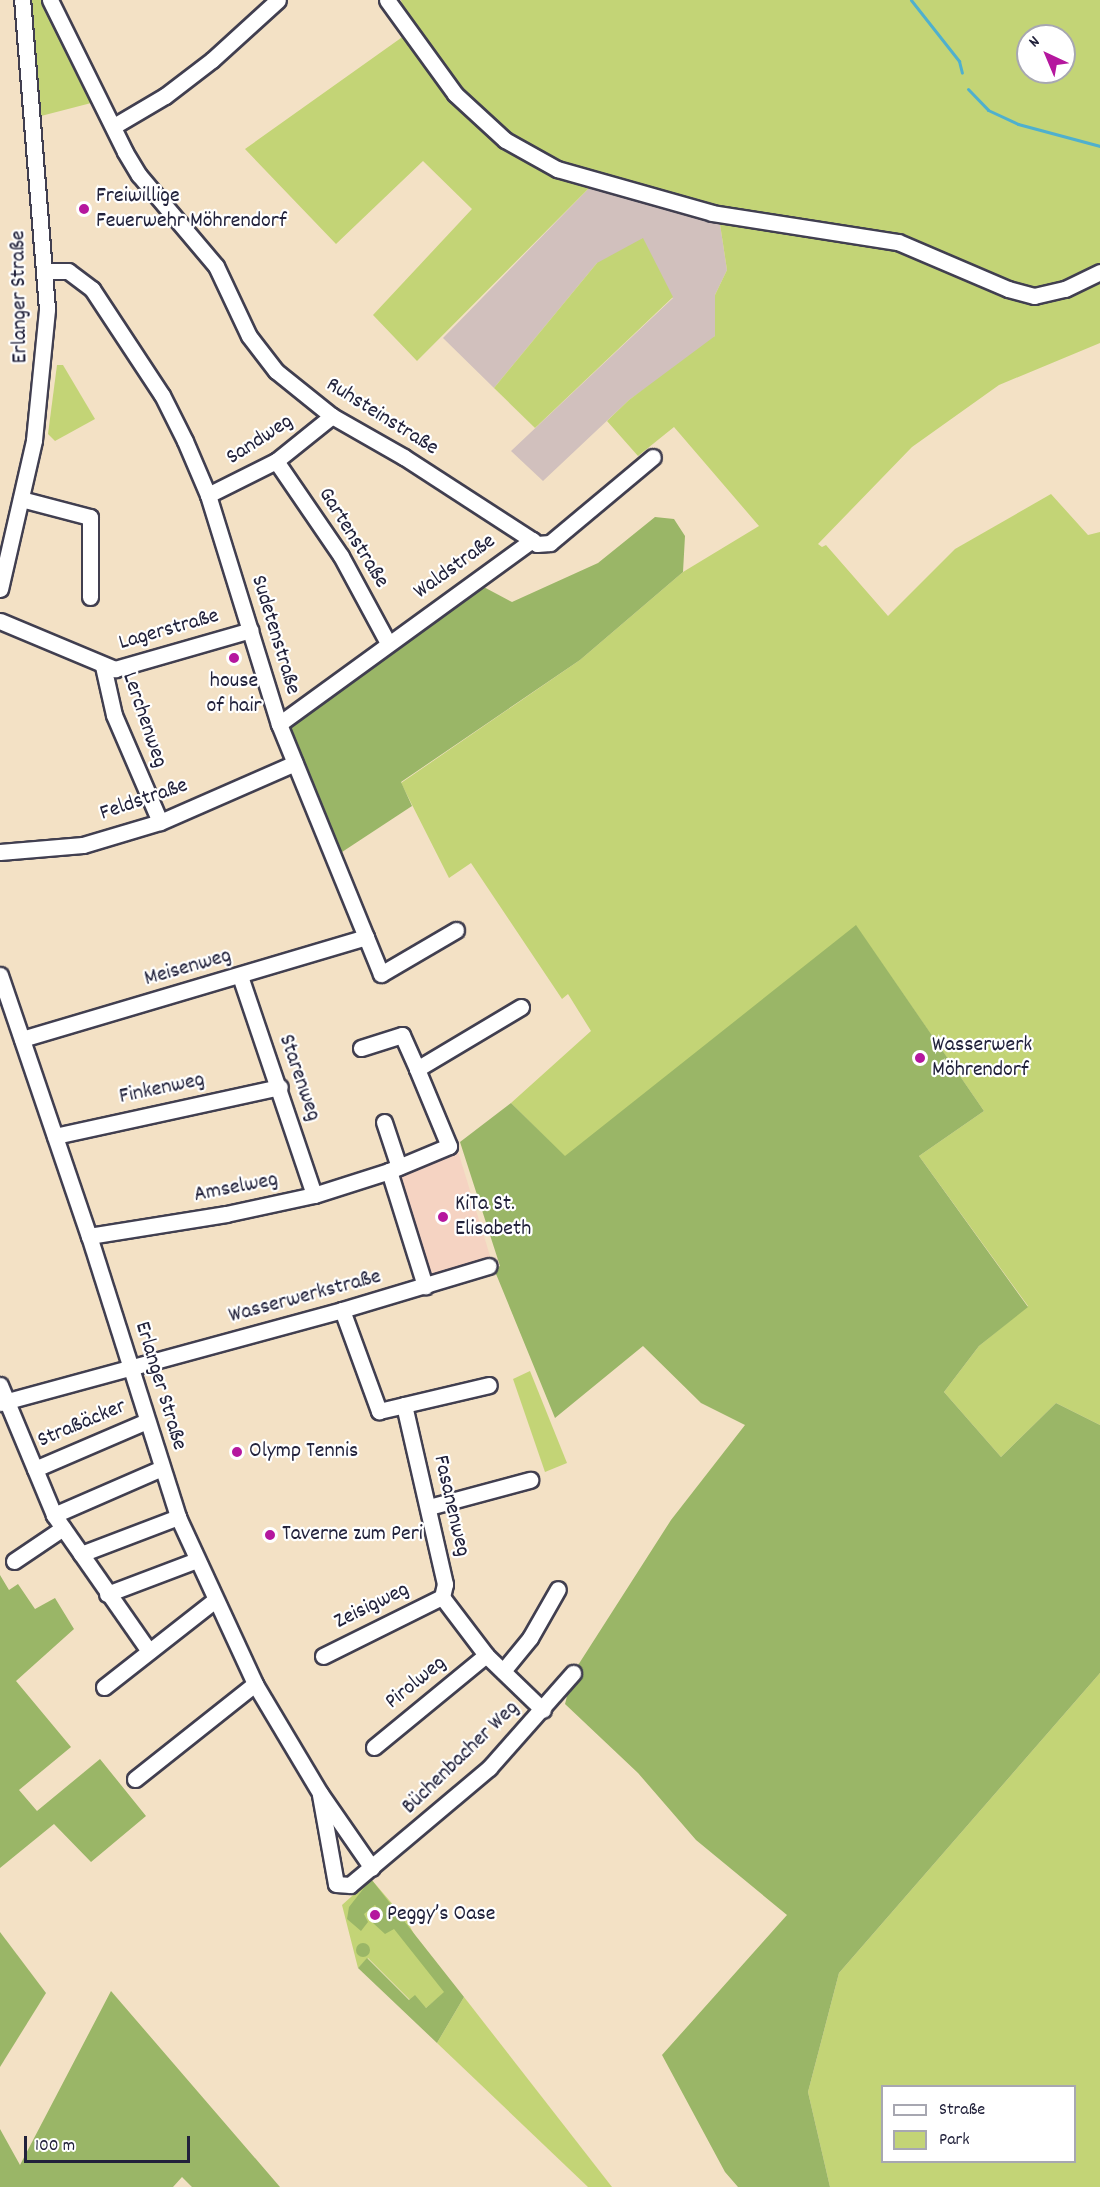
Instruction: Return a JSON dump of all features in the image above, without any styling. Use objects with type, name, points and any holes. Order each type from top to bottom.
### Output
[{"type":"street","name":"Erlanger Straße","points":[[0,589],[21,499],[42,390],[46,271],[22,0]]},
{"type":"street","name":"Ruhsteinstraße","points":[[50,0],[139,175],[216,266],[262,355],[332,416],[404,457],[532,540]]},
{"type":"street","points":[[114,126],[165,96],[202,67],[278,0]]},
{"type":"street","points":[[387,0],[455,94],[519,150],[557,169],[608,187],[730,216],[898,242],[1008,290],[1034,296],[1065,289],[1100,272]]},
{"type":"street","name":"Sudetenstraße","points":[[46,271],[68,272],[92,290],[162,395],[208,495],[279,724],[381,974],[456,930]]},
{"type":"street","name":"Sandweg","points":[[208,495],[276,461],[332,416]]},
{"type":"street","name":"Waldstraße","points":[[279,724],[532,540],[537,544],[550,543],[653,457]]},
{"type":"street","name":"Gartenstraße","points":[[276,461],[341,556],[388,643]]},
{"type":"street","points":[[21,499],[90,517],[90,597]]},
{"type":"street","name":"Lagerstraße","points":[[0,621],[103,666],[131,668],[251,630]]},
{"type":"street","name":"Lerchenweg","points":[[103,666],[114,715],[160,822]]},
{"type":"street","name":"Feldstraße","points":[[0,852],[83,845],[160,822],[296,763]]},
{"type":"street","name":"Meisenweg","points":[[22,1039],[366,937]]},
{"type":"street","name":"Erlanger Straße","points":[[0,975],[6,1012],[22,1039],[89,1236],[178,1517],[214,1600],[255,1684],[320,1793],[372,1868],[350,1885],[336,1884],[322,1824],[320,1793]]},
{"type":"street","name":"Starenweg","points":[[240,976],[280,1087],[314,1195]]},
{"type":"street","points":[[417,1070],[521,1006]]},
{"type":"street","name":"Amselweg","points":[[89,1236],[314,1195],[394,1169],[449,1146],[402,1035],[362,1048]]},
{"type":"street","name":"Finkenweg","points":[[55,1136],[280,1087]]},
{"type":"street","points":[[384,1122],[425,1286]]},
{"type":"street","name":"Wasserwerkstraße","points":[[3,1402],[342,1311],[489,1266]]},
{"type":"street","points":[[342,1311],[379,1410],[489,1385]]},
{"type":"street","name":"Straßäcker","points":[[0,1385],[3,1402],[54,1515],[149,1651]]},
{"type":"street","name":"Fasanenweg","points":[[404,1405],[446,1584],[442,1597]]},
{"type":"street","name":"Straßäcker","points":[[35,1469],[147,1421]]},
{"type":"street","points":[[54,1515],[162,1468]]},
{"type":"street","points":[[429,1507],[530,1480]]},
{"type":"street","points":[[81,1554],[178,1517]]},
{"type":"street","points":[[14,1561],[63,1528]]},
{"type":"street","points":[[107,1594],[197,1560]]},
{"type":"street","points":[[503,1671],[530,1638],[558,1589]]},
{"type":"street","points":[[442,1597],[486,1655],[543,1710]]},
{"type":"street","name":"Zeisigweg","points":[[322,1656],[442,1597]]},
{"type":"street","points":[[104,1686],[214,1600]]},
{"type":"street","name":"Pirolweg","points":[[374,1747],[486,1655]]},
{"type":"street","name":"Büchenbacher Weg","points":[[372,1868],[489,1768],[543,1710],[573,1673]]},
{"type":"street","points":[[135,1779],[255,1684]]},
{"type":"shaded area","points":[[590,187],[718,211],[727,270],[715,295],[715,336],[710,343],[629,400],[543,481],[511,451],[673,298],[597,263],[494,388],[443,338]]},
{"type":"shaded area","name":"KiTa St. Elisabeth","points":[[457,1148],[491,1261],[426,1281],[392,1168]]},
{"type":"green space","points":[[30,0],[43,0],[95,102],[41,116]]},
{"type":"green space","points":[[401,0],[1100,0],[1100,343],[999,385],[912,447],[818,544],[822,547],[826,545],[888,616],[955,549],[1051,494],[1088,535],[1100,532],[1100,1425],[1056,1403],[1001,1457],[944,1392],[979,1346],[1028,1306],[919,1156],[984,1111],[856,926],[565,1157],[511,1103],[591,1031],[568,994],[562,999],[471,863],[449,878],[401,783],[580,660],[683,572],[759,526],[674,427],[638,456],[607,421],[629,400],[715,336],[715,295],[727,270],[718,211],[590,187],[417,361],[373,315],[472,209],[423,161],[336,244],[245,149],[408,33]]},
{"type":"green space","points":[[643,238],[673,297],[535,428],[494,388],[597,263]]},
{"type":"green space","points":[[57,365],[63,365],[95,419],[55,441],[48,434]]},
{"type":"green space","points":[[655,517],[674,519],[685,536],[683,572],[580,660],[401,782],[412,806],[339,854],[288,727],[480,585],[512,602],[598,563]]},
{"type":"green space","points":[[856,925],[984,1111],[919,1156],[1028,1307],[979,1346],[944,1392],[1001,1457],[1056,1403],[1100,1425],[1100,1673],[839,1973],[808,2092],[830,2187],[738,2187],[725,2172],[662,2055],[787,1915],[696,1840],[638,1773],[565,1704],[573,1673],[671,1520],[745,1425],[701,1403],[643,1346],[555,1418],[494,1269],[500,1266],[460,1142],[511,1103],[565,1156]]},
{"type":"green space","points":[[530,1371],[567,1463],[545,1472],[513,1379]]},
{"type":"green space","points":[[0,1575],[9,1590],[18,1584],[35,1609],[55,1598],[74,1629],[16,1681],[71,1747],[19,1790],[37,1811],[100,1759],[146,1816],[91,1862],[54,1824],[0,1868]]},
{"type":"green space","points":[[1100,1673],[1100,2187],[830,2187],[808,2092],[839,1973]]},
{"type":"green space","points":[[371,1879],[407,1921],[445,1992],[426,2008],[410,2000],[368,1958],[358,1968],[342,1905]]},
{"type":"green space","points":[[371,1879],[464,1997],[437,2043],[358,1968],[367,1958],[409,2000],[415,1995],[426,2008],[444,1992],[394,1929],[385,1934],[373,1923],[383,1915],[375,1905],[364,1914],[368,1922],[361,1931],[347,1919],[349,1907]]},
{"type":"green space","points":[[0,1932],[46,1993],[0,2067]]},
{"type":"green space","points":[[363,1943],[368,1945],[370,1950],[368,1955],[363,1957],[358,1955],[356,1950],[358,1945]]},
{"type":"green space","points":[[111,1991],[280,2187],[192,2187],[182,2177],[173,2187],[0,2187],[0,2129],[20,2165]]},
{"type":"green space","points":[[464,1997],[612,2187],[588,2187],[437,2043]]},
{"type":"waterway","points":[[911,0],[959,61],[962,73]]},
{"type":"waterway","points":[[968,89],[988,110],[1018,124],[1100,146]]},
{"type":"place","name":"Freiwillige Feuerwehr Möhrendorf","points":[[84,209]]},
{"type":"place","name":"house of hair","points":[[234,658]]},
{"type":"place","name":"Wasserwerk Möhrendorf","points":[[920,1058]]},
{"type":"place","name":"KiTa St. Elisabeth","points":[[443,1217]]},
{"type":"place","name":"Olymp Tennis","points":[[237,1452]]},
{"type":"place","name":"Taverne zum Peri","points":[[270,1535]]},
{"type":"place","name":"Peggy’s Oase","points":[[375,1915]]}]
